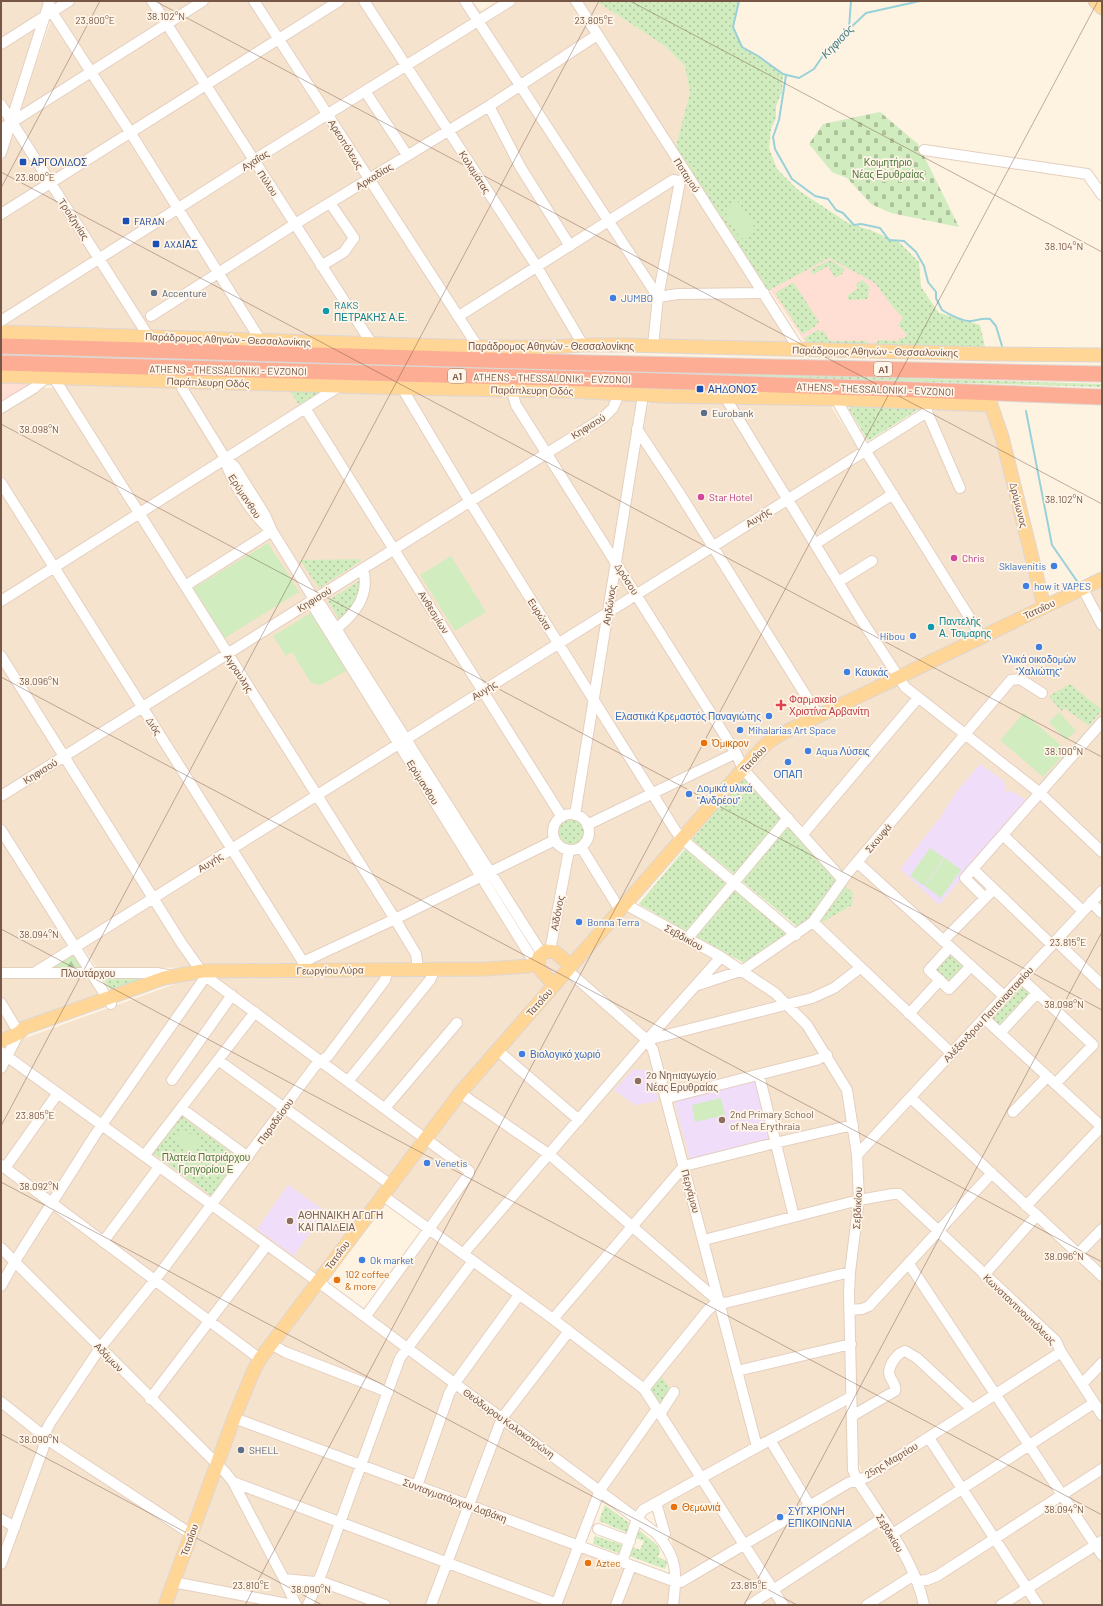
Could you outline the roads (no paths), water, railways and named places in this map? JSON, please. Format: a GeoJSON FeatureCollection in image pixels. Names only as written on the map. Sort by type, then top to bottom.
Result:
{"type":"FeatureCollection","features":[{"type":"Feature","properties":{"kind":"highway","name":"ATHENS - THESSALONIKI - EVZONOI"},"geometry":{"type":"LineString","coordinates":[[1,346],[606,363],[1102,374]]}},
{"type":"Feature","properties":{"kind":"highway","name":"ATHENS - THESSALONIKI - EVZONOI"},"geometry":{"type":"LineString","coordinates":[[1,363],[660,380],[1102,397]]}},
{"type":"Feature","properties":{"kind":"highway"},"geometry":{"type":"LineString","coordinates":[[1047,372],[1102,366]]}},
{"type":"Feature","properties":{"kind":"highway"},"geometry":{"type":"LineString","coordinates":[[1068,396],[1102,401]]}},
{"type":"Feature","properties":{"kind":"main road"},"geometry":{"type":"LineString","coordinates":[[1094,1],[1102,8]]}},
{"type":"Feature","properties":{"kind":"main road","name":"Παράδρομος Αθηνών - Θεσσαλονίκης"},"geometry":{"type":"LineString","coordinates":[[1,332],[478,347],[553,347],[583,345],[1102,355]]}},
{"type":"Feature","properties":{"kind":"main road","name":"Παράπλευρη Οδός"},"geometry":{"type":"LineString","coordinates":[[1,376],[402,388],[510,389],[643,395],[836,399],[927,407],[991,405]]}},
{"type":"Feature","properties":{"kind":"main road","name":"Δρύμωνος"},"geometry":{"type":"LineString","coordinates":[[991,405],[1002,437],[1044,606]]}},
{"type":"Feature","properties":{"kind":"main road","name":"Τατοΐου"},"geometry":{"type":"LineString","coordinates":[[165,1605],[234,1418],[253,1372],[270,1344],[460,1093],[743,769],[773,739],[818,715],[1102,579]]}},
{"type":"Feature","properties":{"kind":"main road"},"geometry":{"type":"LineString","coordinates":[[542,960],[555,952],[569,968]]}},
{"type":"Feature","properties":{"kind":"main road","name":"Γεωργίου Λύρα"},"geometry":{"type":"LineString","coordinates":[[1,1041],[19,1033],[27,1034],[109,1001],[164,985],[174,976],[303,966],[388,969],[487,969],[500,972],[542,960]]}},
{"type":"Feature","properties":{"kind":"main road","name":"Ερύμανθου"},"geometry":{"type":"LineString","coordinates":[[542,960],[554,985]]}},
{"type":"Feature","properties":{"kind":"street"},"geometry":{"type":"LineString","coordinates":[[1,44],[49,7],[69,1]]}},
{"type":"Feature","properties":{"kind":"street","name":"Πύλου"},"geometry":{"type":"LineString","coordinates":[[152,1],[372,344]]}},
{"type":"Feature","properties":{"kind":"street"},"geometry":{"type":"LineString","coordinates":[[1,129],[203,1]]}},
{"type":"Feature","properties":{"kind":"street","name":"Αρεοπόλεως"},"geometry":{"type":"LineString","coordinates":[[254,1],[478,347]]}},
{"type":"Feature","properties":{"kind":"street"},"geometry":{"type":"LineString","coordinates":[[1,214],[339,1]]}},
{"type":"Feature","properties":{"kind":"street","name":"Καλαμάτας"},"geometry":{"type":"LineString","coordinates":[[364,1],[536,267],[583,345]]}},
{"type":"Feature","properties":{"kind":"street"},"geometry":{"type":"LineString","coordinates":[[465,1],[658,297]]}},
{"type":"Feature","properties":{"kind":"street","name":"Αχαΐας"},"geometry":{"type":"LineString","coordinates":[[1,321],[327,114],[510,1]]}},
{"type":"Feature","properties":{"kind":"street","name":"Ποταμού"},"geometry":{"type":"LineString","coordinates":[[576,1],[684,179],[764,293],[799,349]]}},
{"type":"Feature","properties":{"kind":"street"},"geometry":{"type":"LineString","coordinates":[[49,7],[261,340]]}},
{"type":"Feature","properties":{"kind":"street"},"geometry":{"type":"LineString","coordinates":[[1,153],[49,7]]}},
{"type":"Feature","properties":{"kind":"street","name":"Αρκαδίας"},"geometry":{"type":"LineString","coordinates":[[151,316],[294,224],[447,130],[489,106],[597,35]]}},
{"type":"Feature","properties":{"kind":"street"},"geometry":{"type":"LineString","coordinates":[[365,91],[407,155]]}},
{"type":"Feature","properties":{"kind":"street","name":"Τροιζηνίας"},"geometry":{"type":"LineString","coordinates":[[1,105],[147,334]]}},
{"type":"Feature","properties":{"kind":"street"},"geometry":{"type":"LineString","coordinates":[[489,106],[521,168],[570,246]]}},
{"type":"Feature","properties":{"kind":"street"},"geometry":{"type":"LineString","coordinates":[[924,150],[1087,174],[1102,195]]}},
{"type":"Feature","properties":{"kind":"street"},"geometry":{"type":"LineString","coordinates":[[459,316],[673,180],[684,179],[658,297],[654,346]]}},
{"type":"Feature","properties":{"kind":"street"},"geometry":{"type":"LineString","coordinates":[[321,266],[344,252],[354,238],[330,202]]}},
{"type":"Feature","properties":{"kind":"street"},"geometry":{"type":"LineString","coordinates":[[658,297],[678,294],[764,293]]}},
{"type":"Feature","properties":{"kind":"street"},"geometry":{"type":"LineString","coordinates":[[1,408],[50,378]]}},
{"type":"Feature","properties":{"kind":"street","name":"Αγραυλης"},"geometry":{"type":"LineString","coordinates":[[50,378],[185,586],[396,919],[416,954],[418,969]]}},
{"type":"Feature","properties":{"kind":"street"},"geometry":{"type":"LineString","coordinates":[[1,601],[340,386]]}},
{"type":"Feature","properties":{"kind":"street","name":"Ερύμανθου"},"geometry":{"type":"LineString","coordinates":[[182,388],[225,458],[235,467],[265,515],[272,531],[314,599],[321,605],[336,629],[402,741]]}},
{"type":"Feature","properties":{"kind":"street","name":"Ευρώτα"},"geometry":{"type":"LineString","coordinates":[[402,388],[470,502],[593,700],[682,838],[796,934]]}},
{"type":"Feature","properties":{"kind":"street","name":"Δρόσου"},"geometry":{"type":"LineString","coordinates":[[510,389],[516,405],[736,753],[743,769],[843,880]]}},
{"type":"Feature","properties":{"kind":"street","name":"Κηφισού"},"geometry":{"type":"LineString","coordinates":[[1,796],[470,502],[546,452],[609,414],[619,394]]}},
{"type":"Feature","properties":{"kind":"street","name":"Αηδώνος"},"geometry":{"type":"LineString","coordinates":[[575,815],[643,395]]}},
{"type":"Feature","properties":{"kind":"street"},"geometry":{"type":"LineString","coordinates":[[725,397],[838,582],[905,687],[964,735],[1040,793],[1102,852]]}},
{"type":"Feature","properties":{"kind":"street"},"geometry":{"type":"LineString","coordinates":[[836,399],[865,450],[981,636]]}},
{"type":"Feature","properties":{"kind":"street"},"geometry":{"type":"LineString","coordinates":[[927,407],[960,488]]}},
{"type":"Feature","properties":{"kind":"street","name":"Αυγής"},"geometry":{"type":"LineString","coordinates":[[34,973],[865,450],[927,407]]}},
{"type":"Feature","properties":{"kind":"street","name":"Ανθεσμίων"},"geometry":{"type":"LineString","coordinates":[[305,408],[562,817]]}},
{"type":"Feature","properties":{"kind":"street"},"geometry":{"type":"LineString","coordinates":[[637,429],[713,546],[818,715]]}},
{"type":"Feature","properties":{"kind":"street","name":"Διός"},"geometry":{"type":"LineString","coordinates":[[1,483],[232,848],[303,966]]}},
{"type":"Feature","properties":{"kind":"street"},"geometry":{"type":"LineString","coordinates":[[815,544],[893,494]]}},
{"type":"Feature","properties":{"kind":"street"},"geometry":{"type":"LineString","coordinates":[[185,586],[272,531]]}},
{"type":"Feature","properties":{"kind":"street"},"geometry":{"type":"LineString","coordinates":[[838,582],[872,561]]}},
{"type":"Feature","properties":{"kind":"street"},"geometry":{"type":"LineString","coordinates":[[336,629],[352,615],[362,600],[366,582],[363,569]]}},
{"type":"Feature","properties":{"kind":"street"},"geometry":{"type":"LineString","coordinates":[[1083,589],[1102,625]]}},
{"type":"Feature","properties":{"kind":"street","name":"Ερύμανθου"},"geometry":{"type":"LineString","coordinates":[[314,599],[315,609],[402,741],[485,874],[542,960]]}},
{"type":"Feature","properties":{"kind":"street"},"geometry":{"type":"LineString","coordinates":[[1,656],[182,944],[204,974],[349,1080],[469,1171],[469,1174],[365,1317]]}},
{"type":"Feature","properties":{"kind":"street","name":"Σκουφά"},"geometry":{"type":"LineString","coordinates":[[695,986],[742,970],[812,922],[857,862],[1011,680],[1020,679],[1042,693]]}},
{"type":"Feature","properties":{"kind":"street"},"geometry":{"type":"LineString","coordinates":[[803,834],[918,698]]}},
{"type":"Feature","properties":{"kind":"street"},"geometry":{"type":"LineString","coordinates":[[985,898],[965,878],[1102,722]]}},
{"type":"Feature","properties":{"kind":"street"},"geometry":{"type":"LineString","coordinates":[[587,825],[652,792],[736,753]]}},
{"type":"Feature","properties":{"kind":"street"},"geometry":{"type":"LineString","coordinates":[[575,815],[580,817],[587,825],[588,837],[581,847],[569,850],[563,848],[555,840],[554,827],[562,817],[575,815]]}},
{"type":"Feature","properties":{"kind":"street"},"geometry":{"type":"LineString","coordinates":[[687,939],[788,818]]}},
{"type":"Feature","properties":{"kind":"street"},"geometry":{"type":"LineString","coordinates":[[1,830],[109,1001]]}},
{"type":"Feature","properties":{"kind":"street"},"geometry":{"type":"LineString","coordinates":[[1003,835],[1083,911]]}},
{"type":"Feature","properties":{"kind":"street"},"geometry":{"type":"LineString","coordinates":[[303,966],[555,840]]}},
{"type":"Feature","properties":{"kind":"street"},"geometry":{"type":"LineString","coordinates":[[581,847],[622,907]]}},
{"type":"Feature","properties":{"kind":"street","name":"Αϊδόνος"},"geometry":{"type":"LineString","coordinates":[[542,960],[569,850]]}},
{"type":"Feature","properties":{"kind":"street"},"geometry":{"type":"LineString","coordinates":[[857,862],[1004,996]]}},
{"type":"Feature","properties":{"kind":"street"},"geometry":{"type":"LineString","coordinates":[[973,869],[1102,985]]}},
{"type":"Feature","properties":{"kind":"street"},"geometry":{"type":"LineString","coordinates":[[971,966],[949,989],[929,970],[946,944],[994,889]]}},
{"type":"Feature","properties":{"kind":"street","name":"Αλέξανδρου Παπαναστασίου"},"geometry":{"type":"LineString","coordinates":[[857,1155],[1102,891]]}},
{"type":"Feature","properties":{"kind":"street"},"geometry":{"type":"LineString","coordinates":[[1091,902],[1102,913]]}},
{"type":"Feature","properties":{"kind":"street","name":"Σεβδικίου"},"geometry":{"type":"LineString","coordinates":[[622,907],[721,957],[764,984],[789,1005],[807,1025],[827,1055],[847,1090],[857,1155],[859,1200],[850,1272],[853,1470],[857,1480],[916,1578],[924,1605]]}},
{"type":"Feature","properties":{"kind":"street"},"geometry":{"type":"LineString","coordinates":[[812,922],[951,1053]]}},
{"type":"Feature","properties":{"kind":"street","name":"Σκουφά"},"geometry":{"type":"LineString","coordinates":[[463,1254],[550,1155],[647,1040],[721,957]]}},
{"type":"Feature","properties":{"kind":"street","name":"Περγάμου"},"geometry":{"type":"LineString","coordinates":[[569,968],[647,1040],[653,1050],[757,1447]]}},
{"type":"Feature","properties":{"kind":"street"},"geometry":{"type":"LineString","coordinates":[[647,1040],[812,998],[834,988],[860,968]]}},
{"type":"Feature","properties":{"kind":"street","name":"Παραδείσου"},"geometry":{"type":"LineString","coordinates":[[1,1564],[43,1449],[50,1423],[100,1348],[155,1280],[284,1108],[321,1061],[328,1056],[386,980],[388,969]]}},
{"type":"Feature","properties":{"kind":"street"},"geometry":{"type":"LineString","coordinates":[[349,1080],[430,980],[435,969]]}},
{"type":"Feature","properties":{"kind":"street","name":"Πλουτάρχου"},"geometry":{"type":"LineString","coordinates":[[1,973],[157,973],[174,976]]}},
{"type":"Feature","properties":{"kind":"street"},"geometry":{"type":"LineString","coordinates":[[1,1286],[15,1261],[53,1204],[102,1125],[204,974]]}},
{"type":"Feature","properties":{"kind":"street"},"geometry":{"type":"LineString","coordinates":[[1021,978],[1093,1045],[1055,1084]]}},
{"type":"Feature","properties":{"kind":"street"},"geometry":{"type":"LineString","coordinates":[[909,1014],[940,980]]}},
{"type":"Feature","properties":{"kind":"street"},"geometry":{"type":"LineString","coordinates":[[1000,1033],[1037,993]]}},
{"type":"Feature","properties":{"kind":"street"},"geometry":{"type":"LineString","coordinates":[[172,1080],[232,995]]}},
{"type":"Feature","properties":{"kind":"street"},"geometry":{"type":"LineString","coordinates":[[1,1003],[19,1033],[4,1054],[1,1068]]}},
{"type":"Feature","properties":{"kind":"street"},"geometry":{"type":"LineString","coordinates":[[144,1156],[255,1012]]}},
{"type":"Feature","properties":{"kind":"street"},"geometry":{"type":"LineString","coordinates":[[984,1018],[1102,1127],[1026,1206]]}},
{"type":"Feature","properties":{"kind":"street"},"geometry":{"type":"LineString","coordinates":[[385,1108],[457,1023]]}},
{"type":"Feature","properties":{"kind":"street"},"geometry":{"type":"LineString","coordinates":[[497,1050],[579,1120]]}},
{"type":"Feature","properties":{"kind":"street","name":"Θεόδωρου Κολοκοτρώνη"},"geometry":{"type":"LineString","coordinates":[[4,1054],[455,1383],[600,1490],[662,1539],[672,1555],[675,1567],[676,1582],[672,1605]]}},
{"type":"Feature","properties":{"kind":"street"},"geometry":{"type":"LineString","coordinates":[[666,1098],[816,1060],[827,1055]]}},
{"type":"Feature","properties":{"kind":"street"},"geometry":{"type":"LineString","coordinates":[[218,1060],[390,1185]]}},
{"type":"Feature","properties":{"kind":"street"},"geometry":{"type":"LineString","coordinates":[[759,1075],[794,1217]]}},
{"type":"Feature","properties":{"kind":"street"},"geometry":{"type":"LineString","coordinates":[[1013,1112],[1047,1077]]}},
{"type":"Feature","properties":{"kind":"street"},"geometry":{"type":"LineString","coordinates":[[58,1093],[3,1167],[260,1359]]}},
{"type":"Feature","properties":{"kind":"street"},"geometry":{"type":"LineString","coordinates":[[460,1093],[550,1155],[718,1301],[725,1303],[850,1272]]}},
{"type":"Feature","properties":{"kind":"street"},"geometry":{"type":"LineString","coordinates":[[911,1098],[1102,1276]]}},
{"type":"Feature","properties":{"kind":"street"},"geometry":{"type":"LineString","coordinates":[[181,1108],[248,1157]]}},
{"type":"Feature","properties":{"kind":"street"},"geometry":{"type":"LineString","coordinates":[[553,1319],[633,1228],[684,1166],[775,1142],[854,1130],[874,1137]]}},
{"type":"Feature","properties":{"kind":"street"},"geometry":{"type":"LineString","coordinates":[[104,1242],[159,1166]]}},
{"type":"Feature","properties":{"kind":"street"},"geometry":{"type":"LineString","coordinates":[[850,1310],[862,1309],[869,1306],[992,1173]]}},
{"type":"Feature","properties":{"kind":"street","name":"Κωνσταντινουπόλεως"},"geometry":{"type":"LineString","coordinates":[[859,1200],[899,1194],[1056,1341],[1061,1352],[1102,1415]]}},
{"type":"Feature","properties":{"kind":"street"},"geometry":{"type":"LineString","coordinates":[[382,1195],[553,1319],[644,1390],[783,1605]]}},
{"type":"Feature","properties":{"kind":"street"},"geometry":{"type":"LineString","coordinates":[[704,1240],[859,1200]]}},
{"type":"Feature","properties":{"kind":"street"},"geometry":{"type":"LineString","coordinates":[[984,1275],[1037,1215]]}},
{"type":"Feature","properties":{"kind":"street"},"geometry":{"type":"LineString","coordinates":[[1078,1254],[1102,1229]]}},
{"type":"Feature","properties":{"kind":"street"},"geometry":{"type":"LineString","coordinates":[[150,1399],[267,1245]]}},
{"type":"Feature","properties":{"kind":"street","name":"Αδάμων"},"geometry":{"type":"LineString","coordinates":[[1,1248],[150,1399],[218,1464],[233,1482],[284,1579],[295,1605]]}},
{"type":"Feature","properties":{"kind":"street"},"geometry":{"type":"LineString","coordinates":[[308,1605],[340,1523],[400,1358],[473,1261]]}},
{"type":"Feature","properties":{"kind":"street"},"geometry":{"type":"LineString","coordinates":[[909,1264],[1062,1495],[1099,1543],[1102,1555]]}},
{"type":"Feature","properties":{"kind":"street"},"geometry":{"type":"LineString","coordinates":[[416,1486],[443,1407],[455,1383],[519,1294]]}},
{"type":"Feature","properties":{"kind":"street"},"geometry":{"type":"LineString","coordinates":[[644,1390],[707,1311],[718,1301]]}},
{"type":"Feature","properties":{"kind":"street"},"geometry":{"type":"LineString","coordinates":[[431,1605],[502,1418],[569,1332]]}},
{"type":"Feature","properties":{"kind":"street"},"geometry":{"type":"LineString","coordinates":[[270,1344],[285,1352],[388,1392]]}},
{"type":"Feature","properties":{"kind":"street"},"geometry":{"type":"LineString","coordinates":[[737,1371],[851,1344]]}},
{"type":"Feature","properties":{"kind":"street"},"geometry":{"type":"LineString","coordinates":[[852,1416],[895,1391],[895,1386],[889,1373],[890,1368],[892,1362],[901,1352],[905,1351],[916,1358],[972,1409]]}},
{"type":"Feature","properties":{"kind":"street","name":"25ης Μαρτίου"},"geometry":{"type":"LineString","coordinates":[[676,1582],[686,1581],[848,1482],[867,1477],[1061,1352]]}},
{"type":"Feature","properties":{"kind":"street"},"geometry":{"type":"LineString","coordinates":[[1082,1384],[1102,1363]]}},
{"type":"Feature","properties":{"kind":"street"},"geometry":{"type":"LineString","coordinates":[[233,1482],[557,1604],[600,1490],[658,1411],[674,1392]]}},
{"type":"Feature","properties":{"kind":"street"},"geometry":{"type":"LineString","coordinates":[[616,1605],[627,1564],[630,1541],[637,1519],[643,1510],[851,1397]]}},
{"type":"Feature","properties":{"kind":"street"},"geometry":{"type":"LineString","coordinates":[[1,1402],[45,1438],[191,1534]]}},
{"type":"Feature","properties":{"kind":"street"},"geometry":{"type":"LineString","coordinates":[[891,1535],[1094,1403]]}},
{"type":"Feature","properties":{"kind":"street","name":"Συνταγματάρχου Δαβάκη"},"geometry":{"type":"LineString","coordinates":[[234,1418],[676,1582]]}},
{"type":"Feature","properties":{"kind":"street"},"geometry":{"type":"LineString","coordinates":[[929,1438],[1038,1605]]}},
{"type":"Feature","properties":{"kind":"street"},"geometry":{"type":"LineString","coordinates":[[770,1440],[810,1506]]}},
{"type":"Feature","properties":{"kind":"street"},"geometry":{"type":"LineString","coordinates":[[867,1605],[916,1578],[927,1580],[937,1576],[1102,1469]]}},
{"type":"Feature","properties":{"kind":"street"},"geometry":{"type":"LineString","coordinates":[[656,1504],[665,1534],[662,1539]]}},
{"type":"Feature","properties":{"kind":"street"},"geometry":{"type":"LineString","coordinates":[[1,1519],[15,1527]]}},
{"type":"Feature","properties":{"kind":"street"},"geometry":{"type":"LineString","coordinates":[[750,1605],[881,1519]]}},
{"type":"Feature","properties":{"kind":"street"},"geometry":{"type":"LineString","coordinates":[[586,1525],[630,1541]]}},
{"type":"Feature","properties":{"kind":"street"},"geometry":{"type":"LineString","coordinates":[[1001,1605],[1099,1543]]}},
{"type":"Feature","properties":{"kind":"street"},"geometry":{"type":"LineString","coordinates":[[284,1579],[318,1581],[385,1605]]}},
{"type":"Feature","properties":{"kind":"street"},"geometry":{"type":"LineString","coordinates":[[173,1582],[295,1605]]}},
{"type":"Feature","properties":{"kind":"waterway","name":"Κηφισός"},"geometry":{"type":"LineString","coordinates":[[739,1],[733,27],[742,47],[758,56],[783,74],[799,78],[814,69],[826,51],[866,13],[920,1]]}},
{"type":"Feature","properties":{"kind":"waterway"},"geometry":{"type":"LineString","coordinates":[[849,28],[851,1]]}},
{"type":"Feature","properties":{"kind":"waterway"},"geometry":{"type":"LineString","coordinates":[[786,75],[779,120],[773,137],[775,149],[792,179],[815,196],[828,199],[836,210],[843,213],[854,225],[861,224],[880,228],[889,240],[904,241],[916,252],[924,266],[928,282],[936,292],[936,298],[942,310],[948,314],[968,321],[990,319],[996,326],[1002,346]]}},
{"type":"Feature","properties":{"kind":"waterway"},"geometry":{"type":"LineString","coordinates":[[1026,411],[1052,545],[1079,584]]}},
{"type":"Feature","properties":{"kind":"waterway"},"geometry":{"type":"LineString","coordinates":[[1041,784],[1085,734]]}},
{"type":"Feature","properties":{"kind":"place","name":"ΑΡΓΟΛΙΔΟΣ"},"geometry":{"type":"Point","coordinates":[23,162]}},
{"type":"Feature","properties":{"kind":"place","name":"FARAN"},"geometry":{"type":"Point","coordinates":[126,221]}},
{"type":"Feature","properties":{"kind":"place","name":"AXAΙΑΣ"},"geometry":{"type":"Point","coordinates":[156,244]}},
{"type":"Feature","properties":{"kind":"place","name":"Accenture"},"geometry":{"type":"Point","coordinates":[154,293]}},
{"type":"Feature","properties":{"kind":"place","name":"JUMBO"},"geometry":{"type":"Point","coordinates":[613,298]}},
{"type":"Feature","properties":{"kind":"place","name":"RAKS ΠΕΤΡΑΚΗΣ Α.Ε."},"geometry":{"type":"Point","coordinates":[326,311]}},
{"type":"Feature","properties":{"kind":"place","name":"ΑΗΔΟΝΟΣ"},"geometry":{"type":"Point","coordinates":[700,389]}},
{"type":"Feature","properties":{"kind":"place","name":"Eurobank"},"geometry":{"type":"Point","coordinates":[704,413]}},
{"type":"Feature","properties":{"kind":"place","name":"Star Hotel"},"geometry":{"type":"Point","coordinates":[701,497]}},
{"type":"Feature","properties":{"kind":"place","name":"Chris"},"geometry":{"type":"Point","coordinates":[954,558]}},
{"type":"Feature","properties":{"kind":"place","name":"Sklavenitis"},"geometry":{"type":"Point","coordinates":[1054,566]}},
{"type":"Feature","properties":{"kind":"place","name":"how it VAPES"},"geometry":{"type":"Point","coordinates":[1026,586]}},
{"type":"Feature","properties":{"kind":"place","name":"Παντελής Α. Τσιμαρης"},"geometry":{"type":"Point","coordinates":[931,627]}},
{"type":"Feature","properties":{"kind":"place","name":"Hibou"},"geometry":{"type":"Point","coordinates":[913,636]}},
{"type":"Feature","properties":{"kind":"place","name":"Υλικά οικοδομών \"Χαλιώτης\""},"geometry":{"type":"Point","coordinates":[1039,647]}},
{"type":"Feature","properties":{"kind":"place","name":"Καυκάς"},"geometry":{"type":"Point","coordinates":[847,672]}},
{"type":"Feature","properties":{"kind":"place","name":"Φαρμακείο Χριστίνα Αρβανίτη"},"geometry":{"type":"Point","coordinates":[781,705]}},
{"type":"Feature","properties":{"kind":"place","name":"Ελαστικά Κρεμαστός Παναγιώτης"},"geometry":{"type":"Point","coordinates":[769,716]}},
{"type":"Feature","properties":{"kind":"place","name":"Mihalarias Art Space"},"geometry":{"type":"Point","coordinates":[740,730]}},
{"type":"Feature","properties":{"kind":"place","name":"Όμικρον"},"geometry":{"type":"Point","coordinates":[704,743]}},
{"type":"Feature","properties":{"kind":"place","name":"Aqua Λύσεις"},"geometry":{"type":"Point","coordinates":[808,751]}},
{"type":"Feature","properties":{"kind":"place","name":"ΟΠΑΠ"},"geometry":{"type":"Point","coordinates":[788,762]}},
{"type":"Feature","properties":{"kind":"place","name":"Δομικά υλικά \"Ανδρέου\""},"geometry":{"type":"Point","coordinates":[689,794]}},
{"type":"Feature","properties":{"kind":"place","name":"Bonna Terra"},"geometry":{"type":"Point","coordinates":[579,922]}},
{"type":"Feature","properties":{"kind":"place","name":"Βιολογικό χωριό"},"geometry":{"type":"Point","coordinates":[522,1054]}},
{"type":"Feature","properties":{"kind":"place","name":"2ο Νηπιαγωγείο Νέας Ερυθραίας"},"geometry":{"type":"Point","coordinates":[638,1081]}},
{"type":"Feature","properties":{"kind":"place","name":"2nd Primary School of Nea Erythraia"},"geometry":{"type":"Point","coordinates":[722,1120]}},
{"type":"Feature","properties":{"kind":"place","name":"Venetis"},"geometry":{"type":"Point","coordinates":[427,1163]}},
{"type":"Feature","properties":{"kind":"place","name":"ΑΘΗΝΑΙΚΗ ΑΓΩΓΗ ΚΑΙ ΠΑΙΔΕΙΑ"},"geometry":{"type":"Point","coordinates":[290,1221]}},
{"type":"Feature","properties":{"kind":"place","name":"Ok market"},"geometry":{"type":"Point","coordinates":[362,1260]}},
{"type":"Feature","properties":{"kind":"place","name":"102 coffee & more"},"geometry":{"type":"Point","coordinates":[337,1280]}},
{"type":"Feature","properties":{"kind":"place","name":"SHELL"},"geometry":{"type":"Point","coordinates":[241,1450]}},
{"type":"Feature","properties":{"kind":"place","name":"Θεμωνιά"},"geometry":{"type":"Point","coordinates":[674,1507]}},
{"type":"Feature","properties":{"kind":"place","name":"ΣΥΓΧΡΙΟΝΗ ΕΠΙΚΟΙΝΩΝΙΑ"},"geometry":{"type":"Point","coordinates":[780,1517]}},
{"type":"Feature","properties":{"kind":"place","name":"Aztec"},"geometry":{"type":"Point","coordinates":[588,1563]}},
{"type":"Feature","properties":{"kind":"park label","name":"Κοιμητήριο Νέας Ερυθραίας"},"geometry":{"type":"Point","coordinates":[888,168]}},
{"type":"Feature","properties":{"kind":"park label","name":"Πλατεία Πατριάρχου Γρηγορίου Ε"},"geometry":{"type":"Point","coordinates":[206,1162]}}]}
